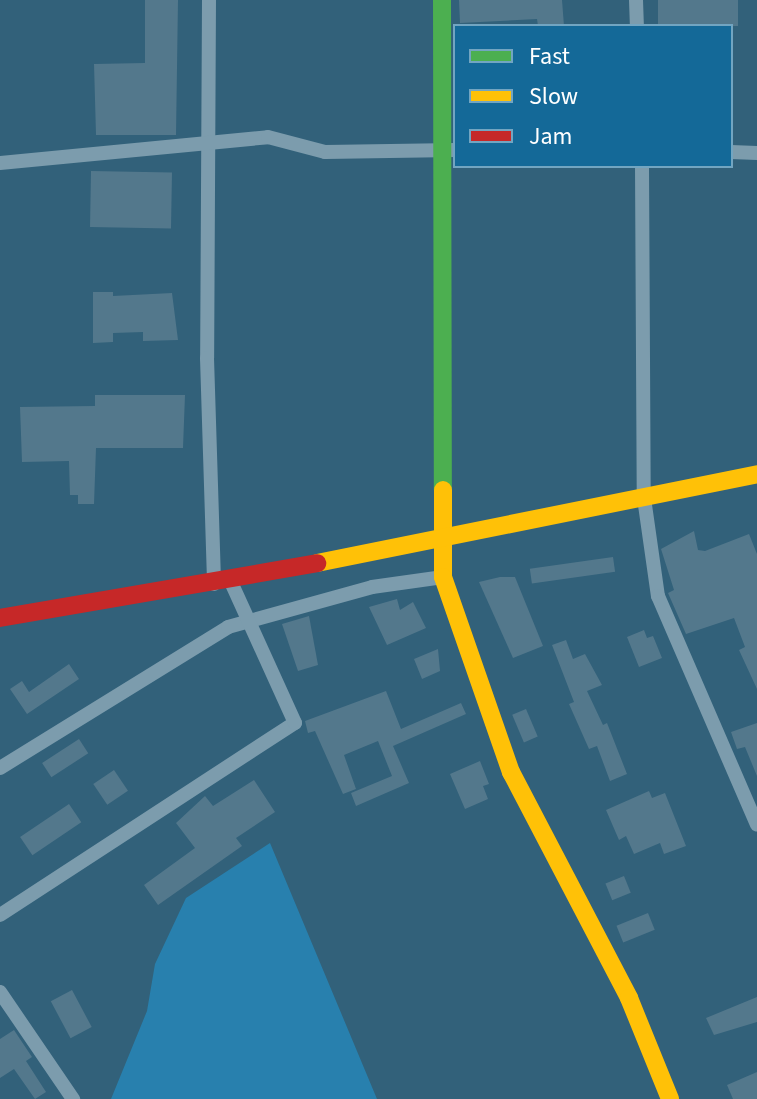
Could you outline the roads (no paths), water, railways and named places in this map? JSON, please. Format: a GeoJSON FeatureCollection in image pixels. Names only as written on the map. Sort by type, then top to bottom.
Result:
{"type":"FeatureCollection","features":[{"type":"Feature","properties":{"kind":"street"},"geometry":{"type":"LineString","coordinates":[[0,915],[295,723],[249,622],[222,582],[207,143],[209,0]]}},
{"type":"Feature","properties":{"kind":"street"},"geometry":{"type":"LineString","coordinates":[[442,0],[448,150],[443,577],[511,772],[629,998],[670,1099]]}},
{"type":"Feature","properties":{"kind":"street"},"geometry":{"type":"LineString","coordinates":[[636,0],[637,24]]}},
{"type":"Feature","properties":{"kind":"street"},"geometry":{"type":"LineString","coordinates":[[0,163],[268,137],[325,152],[448,150]]}},
{"type":"Feature","properties":{"kind":"street"},"geometry":{"type":"LineString","coordinates":[[733,152],[757,153]]}},
{"type":"Feature","properties":{"kind":"street"},"geometry":{"type":"LineString","coordinates":[[642,168],[644,498],[658,596],[757,825]]}},
{"type":"Feature","properties":{"kind":"street"},"geometry":{"type":"LineString","coordinates":[[0,618],[222,582],[757,474]]}},
{"type":"Feature","properties":{"kind":"street"},"geometry":{"type":"LineString","coordinates":[[0,768],[228,627],[372,587],[443,577]]}},
{"type":"Feature","properties":{"kind":"street"},"geometry":{"type":"LineString","coordinates":[[0,992],[71,1098]]}}]}
